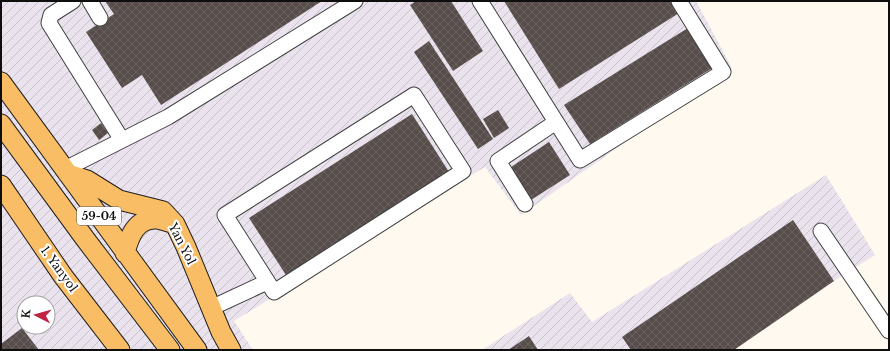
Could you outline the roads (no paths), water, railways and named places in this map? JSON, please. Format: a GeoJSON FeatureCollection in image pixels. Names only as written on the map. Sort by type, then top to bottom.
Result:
{"type":"FeatureCollection","features":[{"type":"Feature","properties":{"kind":"main road","name":"59-04"},"geometry":{"type":"LineString","coordinates":[[1,82],[197,350]]}},
{"type":"Feature","properties":{"kind":"main road","name":"59-04"},"geometry":{"type":"LineString","coordinates":[[1,124],[86,240],[170,350]]}},
{"type":"Feature","properties":{"kind":"main road","name":"Yan Yol"},"geometry":{"type":"LineString","coordinates":[[67,171],[87,180],[119,200],[163,211],[175,224],[221,332],[231,350]]}},
{"type":"Feature","properties":{"kind":"main road","name":"1. Yanyol"},"geometry":{"type":"LineString","coordinates":[[1,185],[63,276],[120,350]]}},
{"type":"Feature","properties":{"kind":"main road"},"geometry":{"type":"LineString","coordinates":[[125,253],[128,239],[136,226],[156,219],[175,224]]}},
{"type":"Feature","properties":{"kind":"street"},"geometry":{"type":"LineString","coordinates":[[73,1],[51,15],[49,23],[122,140]]}},
{"type":"Feature","properties":{"kind":"street"},"geometry":{"type":"LineString","coordinates":[[90,1],[100,18]]}},
{"type":"Feature","properties":{"kind":"street"},"geometry":{"type":"LineString","coordinates":[[67,171],[122,140],[168,117],[355,1]]}},
{"type":"Feature","properties":{"kind":"street"},"geometry":{"type":"LineString","coordinates":[[480,1],[580,160],[723,72],[679,1]]}},
{"type":"Feature","properties":{"kind":"street"},"geometry":{"type":"LineString","coordinates":[[414,94],[463,171],[274,292],[268,282],[225,216],[414,94]]}},
{"type":"Feature","properties":{"kind":"street"},"geometry":{"type":"LineString","coordinates":[[525,204],[498,161],[556,122]]}},
{"type":"Feature","properties":{"kind":"street"},"geometry":{"type":"LineString","coordinates":[[821,231],[889,331]]}},
{"type":"Feature","properties":{"kind":"street"},"geometry":{"type":"LineString","coordinates":[[211,308],[268,282]]}}]}
